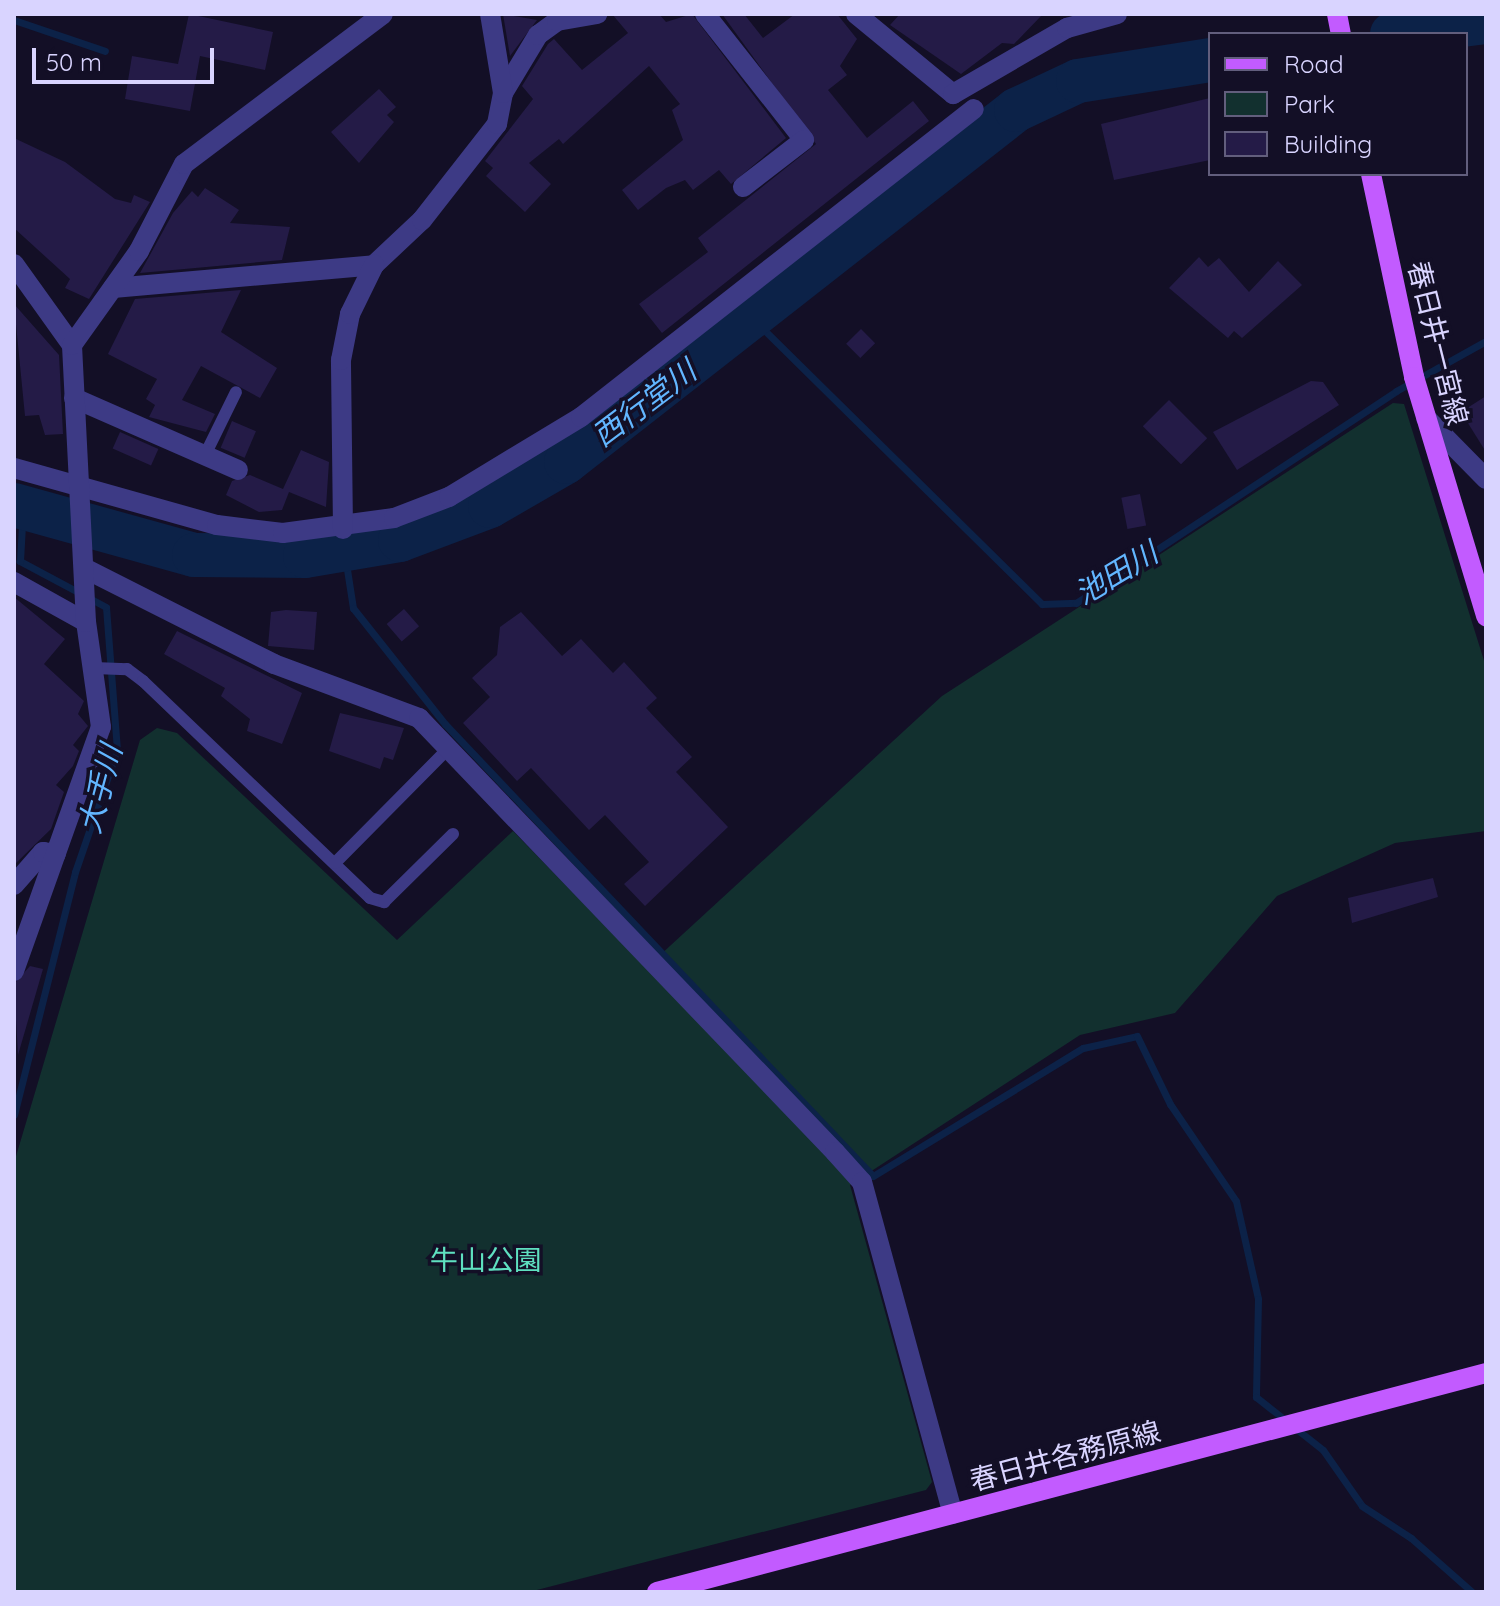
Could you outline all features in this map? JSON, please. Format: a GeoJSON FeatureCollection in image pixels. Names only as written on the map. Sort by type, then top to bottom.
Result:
{"type":"FeatureCollection","features":[{"type":"Feature","properties":{"kind":"main road","name":"春日井一宮線"},"geometry":{"type":"LineString","coordinates":[[1371,176],[1414,377],[1486,616]]}},
{"type":"Feature","properties":{"kind":"main road","name":"春日井各務原線"},"geometry":{"type":"LineString","coordinates":[[657,1592],[1486,1373]]}},
{"type":"Feature","properties":{"kind":"street"},"geometry":{"type":"LineString","coordinates":[[72,345],[113,288],[184,164],[383,14]]}},
{"type":"Feature","properties":{"kind":"street"},"geometry":{"type":"LineString","coordinates":[[490,14],[503,93]]}},
{"type":"Feature","properties":{"kind":"street"},"geometry":{"type":"LineString","coordinates":[[343,529],[341,360],[350,314],[374,265],[468,165],[497,124],[503,93],[538,35],[557,21],[597,14]]}},
{"type":"Feature","properties":{"kind":"street"},"geometry":{"type":"LineString","coordinates":[[705,14],[804,140],[743,187]]}},
{"type":"Feature","properties":{"kind":"street"},"geometry":{"type":"LineString","coordinates":[[856,14],[953,94],[1060,21],[1117,14]]}},
{"type":"Feature","properties":{"kind":"street"},"geometry":{"type":"LineString","coordinates":[[14,468],[217,525],[283,533],[343,529],[449,497],[521,458],[974,109]]}},
{"type":"Feature","properties":{"kind":"street"},"geometry":{"type":"LineString","coordinates":[[14,264],[72,345],[86,622],[94,668],[98,751],[56,854],[14,971]]}},
{"type":"Feature","properties":{"kind":"street"},"geometry":{"type":"LineString","coordinates":[[113,288],[374,265]]}},
{"type":"Feature","properties":{"kind":"street"},"geometry":{"type":"LineString","coordinates":[[74,398],[238,470]]}},
{"type":"Feature","properties":{"kind":"street"},"geometry":{"type":"LineString","coordinates":[[1424,411],[1486,479]]}},
{"type":"Feature","properties":{"kind":"street"},"geometry":{"type":"LineString","coordinates":[[84,568],[274,664],[419,718],[862,1182],[953,1514]]}},
{"type":"Feature","properties":{"kind":"street"},"geometry":{"type":"LineString","coordinates":[[14,582],[86,622]]}},
{"type":"Feature","properties":{"kind":"street"},"geometry":{"type":"LineString","coordinates":[[14,884],[43,852],[56,854]]}},
{"type":"Feature","properties":{"kind":"lane"},"geometry":{"type":"LineString","coordinates":[[205,455],[236,392]]}},
{"type":"Feature","properties":{"kind":"lane"},"geometry":{"type":"LineString","coordinates":[[94,668],[127,669],[143,681],[370,898],[384,902],[453,834]]}},
{"type":"Feature","properties":{"kind":"lane"},"geometry":{"type":"LineString","coordinates":[[335,863],[447,750]]}},
{"type":"Feature","properties":{"kind":"green space","name":"牛山公園"},"geometry":{"type":"Polygon","coordinates":[[[1393,403],[1404,404],[1486,667],[1486,831],[1395,843],[1277,896],[1175,1013],[1080,1035],[850,1185],[932,1482],[926,1490],[529,1592],[14,1592],[14,1163],[140,740],[157,728],[177,733],[397,940],[513,831],[646,968],[942,696],[1393,403]]]}},
{"type":"Feature","properties":{"kind":"building"},"geometry":{"type":"Polygon","coordinates":[[[189,14],[273,32],[265,70],[200,56],[190,111],[125,99],[132,56],[178,64],[189,14]]]}},
{"type":"Feature","properties":{"kind":"building"},"geometry":{"type":"Polygon","coordinates":[[[503,14],[537,20],[510,56],[503,14]]]}},
{"type":"Feature","properties":{"kind":"building"},"geometry":{"type":"Polygon","coordinates":[[[612,14],[659,14],[666,22],[692,14],[786,138],[731,184],[719,170],[693,190],[685,180],[666,188],[638,210],[622,190],[683,140],[672,110],[680,104],[649,66],[563,144],[559,139],[529,163],[551,184],[525,212],[486,176],[493,168],[485,161],[533,99],[522,86],[548,44],[554,39],[582,70],[628,33],[612,14]]]}},
{"type":"Feature","properties":{"kind":"building"},"geometry":{"type":"Polygon","coordinates":[[[722,14],[744,14],[763,38],[795,14],[837,14],[857,39],[840,66],[847,75],[828,90],[867,138],[913,101],[929,121],[662,333],[639,304],[708,252],[698,238],[816,144],[722,14]]]}},
{"type":"Feature","properties":{"kind":"building"},"geometry":{"type":"Polygon","coordinates":[[[900,14],[1043,14],[1014,44],[1002,43],[961,74],[890,25],[900,14]]]}},
{"type":"Feature","properties":{"kind":"building"},"geometry":{"type":"Polygon","coordinates":[[[379,89],[396,107],[387,115],[394,122],[359,163],[331,132],[379,89]]]}},
{"type":"Feature","properties":{"kind":"building"},"geometry":{"type":"Polygon","coordinates":[[[1208,98],[1208,160],[1114,180],[1101,124],[1208,98]]]}},
{"type":"Feature","properties":{"kind":"building"},"geometry":{"type":"Polygon","coordinates":[[[14,138],[65,162],[115,199],[131,203],[134,195],[150,202],[89,299],[65,288],[70,279],[14,228],[14,138]]]}},
{"type":"Feature","properties":{"kind":"building"},"geometry":{"type":"Polygon","coordinates":[[[205,188],[239,210],[230,223],[290,227],[282,260],[140,273],[173,213],[192,191],[198,197],[205,188]]]}},
{"type":"Feature","properties":{"kind":"building"},"geometry":{"type":"Polygon","coordinates":[[[1199,257],[1208,267],[1219,258],[1249,292],[1278,261],[1302,285],[1242,338],[1234,331],[1228,338],[1169,288],[1199,257]]]}},
{"type":"Feature","properties":{"kind":"building"},"geometry":{"type":"Polygon","coordinates":[[[241,290],[221,332],[277,368],[260,398],[201,366],[182,400],[215,414],[206,432],[149,417],[155,405],[146,399],[157,379],[108,354],[135,299],[241,290]]]}},
{"type":"Feature","properties":{"kind":"building"},"geometry":{"type":"Polygon","coordinates":[[[14,304],[59,355],[63,434],[45,435],[39,415],[25,416],[14,304]]]}},
{"type":"Feature","properties":{"kind":"building"},"geometry":{"type":"Polygon","coordinates":[[[861,329],[875,343],[860,358],[846,344],[861,329]]]}},
{"type":"Feature","properties":{"kind":"building"},"geometry":{"type":"Polygon","coordinates":[[[1311,381],[1323,382],[1339,405],[1237,470],[1213,432],[1311,381]]]}},
{"type":"Feature","properties":{"kind":"building"},"geometry":{"type":"Polygon","coordinates":[[[1486,396],[1486,452],[1461,412],[1486,396]]]}},
{"type":"Feature","properties":{"kind":"building"},"geometry":{"type":"Polygon","coordinates":[[[1169,400],[1207,438],[1181,464],[1143,426],[1169,400]]]}},
{"type":"Feature","properties":{"kind":"building"},"geometry":{"type":"Polygon","coordinates":[[[232,421],[256,431],[245,458],[221,448],[232,421]]]}},
{"type":"Feature","properties":{"kind":"building"},"geometry":{"type":"Polygon","coordinates":[[[120,432],[158,449],[151,466],[113,448],[120,432]]]}},
{"type":"Feature","properties":{"kind":"building"},"geometry":{"type":"Polygon","coordinates":[[[301,450],[329,462],[326,507],[289,492],[282,510],[259,512],[226,495],[232,481],[250,475],[283,489],[301,450]]]}},
{"type":"Feature","properties":{"kind":"building"},"geometry":{"type":"Polygon","coordinates":[[[1140,494],[1146,525],[1127,529],[1121,498],[1140,494]]]}},
{"type":"Feature","properties":{"kind":"building"},"geometry":{"type":"Polygon","coordinates":[[[14,597],[65,639],[44,664],[84,701],[78,714],[88,726],[73,745],[79,751],[73,766],[56,785],[64,792],[51,829],[14,865],[14,597]]]}},
{"type":"Feature","properties":{"kind":"building"},"geometry":{"type":"Polygon","coordinates":[[[404,609],[419,626],[402,641],[387,624],[404,609]]]}},
{"type":"Feature","properties":{"kind":"building"},"geometry":{"type":"Polygon","coordinates":[[[271,612],[317,612],[314,650],[268,646],[271,612]]]}},
{"type":"Feature","properties":{"kind":"building"},"geometry":{"type":"Polygon","coordinates":[[[521,612],[562,656],[581,639],[613,673],[624,662],[657,698],[646,708],[692,757],[676,772],[728,827],[645,906],[624,884],[649,862],[605,815],[589,830],[531,768],[517,781],[463,723],[490,697],[472,678],[497,655],[500,627],[521,612]]]}},
{"type":"Feature","properties":{"kind":"building"},"geometry":{"type":"Polygon","coordinates":[[[177,631],[302,693],[282,744],[247,731],[250,719],[221,696],[225,688],[164,654],[177,631]]]}},
{"type":"Feature","properties":{"kind":"building"},"geometry":{"type":"Polygon","coordinates":[[[340,713],[404,728],[393,760],[384,757],[380,769],[329,751],[340,713]]]}},
{"type":"Feature","properties":{"kind":"building"},"geometry":{"type":"Polygon","coordinates":[[[1433,878],[1438,897],[1352,923],[1348,898],[1433,878]]]}},
{"type":"Feature","properties":{"kind":"building"},"geometry":{"type":"Polygon","coordinates":[[[30,966],[43,969],[18,1055],[14,984],[30,966]]]}},
{"type":"Feature","properties":{"kind":"waterway"},"geometry":{"type":"LineString","coordinates":[[14,20],[105,51]]}},
{"type":"Feature","properties":{"kind":"waterway","name":"西行堂川"},"geometry":{"type":"LineString","coordinates":[[1408,32],[1486,22]]}},
{"type":"Feature","properties":{"kind":"waterway","name":"西行堂川"},"geometry":{"type":"LineString","coordinates":[[14,505],[194,555],[305,556],[400,540],[490,506],[566,462],[1016,110],[1078,81],[1208,60]]}},
{"type":"Feature","properties":{"kind":"waterway","name":"池田川"},"geometry":{"type":"LineString","coordinates":[[755,321],[1042,604],[1076,603],[1396,391],[1486,341]]}},
{"type":"Feature","properties":{"kind":"waterway","name":"大手川"},"geometry":{"type":"LineString","coordinates":[[14,1115],[75,872],[117,750],[106,607],[20,561],[23,507]]}},
{"type":"Feature","properties":{"kind":"waterway"},"geometry":{"type":"LineString","coordinates":[[344,550],[353,608],[445,724],[873,1176],[1083,1048],[1137,1036],[1170,1104],[1236,1201],[1258,1299],[1256,1397],[1323,1450],[1362,1506],[1411,1538],[1472,1592]]}}]}
